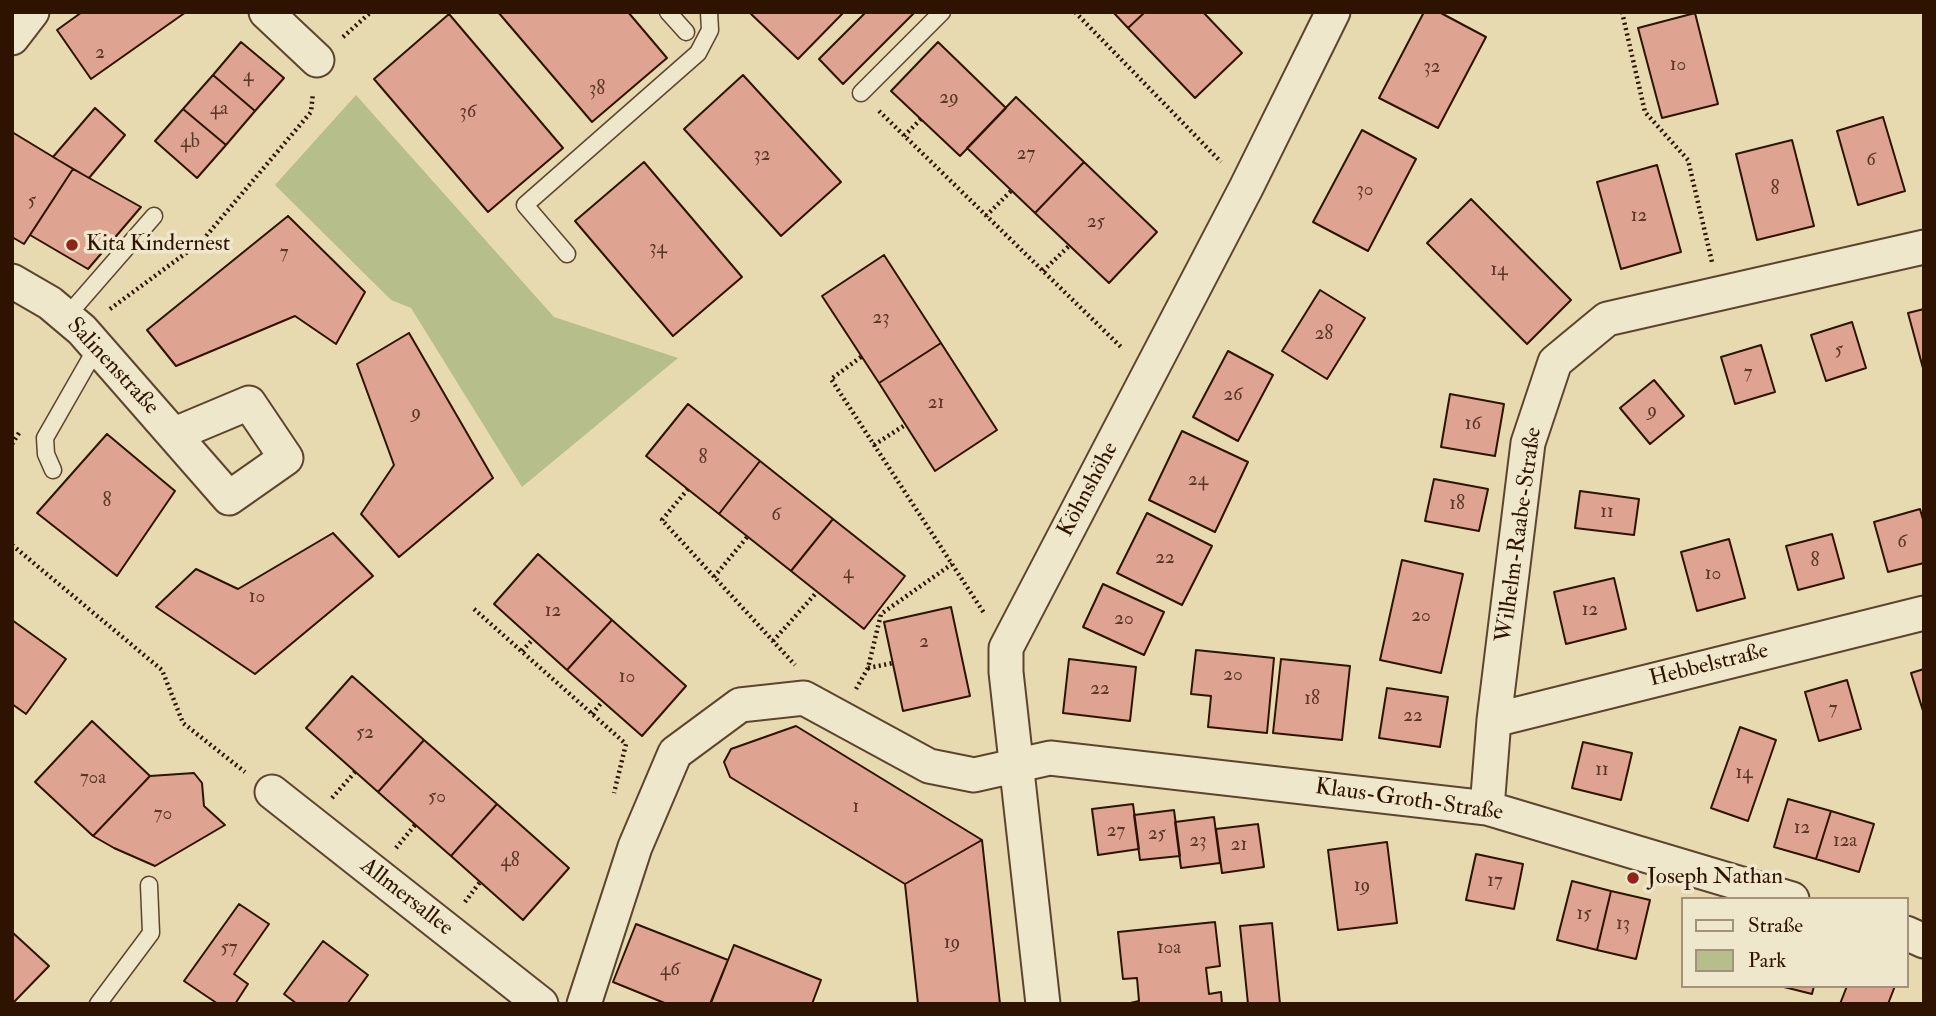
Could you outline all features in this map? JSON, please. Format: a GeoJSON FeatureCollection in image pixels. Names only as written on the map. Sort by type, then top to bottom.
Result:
{"type":"FeatureCollection","features":[{"type":"Feature","properties":{"kind":"street"},"geometry":{"type":"LineString","coordinates":[[12,38],[32,12]]}},
{"type":"Feature","properties":{"kind":"street"},"geometry":{"type":"LineString","coordinates":[[266,12],[317,60]]}},
{"type":"Feature","properties":{"kind":"street","name":"Köhnshöhe"},"geometry":{"type":"LineString","coordinates":[[1043,1004],[1006,672],[1006,648],[1247,188],[1334,12]]}},
{"type":"Feature","properties":{"kind":"street","name":"Wilhelm-Raabe-Straße"},"geometry":{"type":"LineString","coordinates":[[1487,808],[1494,720],[1528,443],[1555,362],[1607,319],[1924,247]]}},
{"type":"Feature","properties":{"kind":"street","name":"Salinenstraße"},"geometry":{"type":"LineString","coordinates":[[12,281],[50,303],[82,331],[175,434]]}},
{"type":"Feature","properties":{"kind":"street","name":"Hebbelstraße"},"geometry":{"type":"LineString","coordinates":[[1494,720],[1924,613]]}},
{"type":"Feature","properties":{"kind":"street"},"geometry":{"type":"LineString","coordinates":[[584,1004],[635,847],[675,753],[740,705],[804,698]]}},
{"type":"Feature","properties":{"kind":"street","name":"Klaus-Groth-Straße"},"geometry":{"type":"LineString","coordinates":[[804,698],[929,766],[974,775],[1050,758],[1487,808],[1785,897]]}},
{"type":"Feature","properties":{"kind":"street","name":"Allmersallee"},"geometry":{"type":"LineString","coordinates":[[272,792],[541,1004]]}},
{"type":"Feature","properties":{"kind":"street"},"geometry":{"type":"LineString","coordinates":[[1908,934],[1924,941]]}},
{"type":"Feature","properties":{"kind":"lane"},"geometry":{"type":"LineString","coordinates":[[668,12],[686,32]]}},
{"type":"Feature","properties":{"kind":"lane"},"geometry":{"type":"LineString","coordinates":[[568,254],[525,205],[698,53],[710,30],[709,12]]}},
{"type":"Feature","properties":{"kind":"lane"},"geometry":{"type":"LineString","coordinates":[[861,93],[942,12]]}},
{"type":"Feature","properties":{"kind":"lane"},"geometry":{"type":"LineString","coordinates":[[53,470],[46,454],[45,438],[82,331],[154,216]]}},
{"type":"Feature","properties":{"kind":"lane"},"geometry":{"type":"LineString","coordinates":[[98,1004],[151,933],[149,885]]}},
{"type":"Feature","properties":{"kind":"path"},"geometry":{"type":"LineString","coordinates":[[82,331],[201,242],[311,112],[317,60],[372,12]]}},
{"type":"Feature","properties":{"kind":"path"},"geometry":{"type":"LineString","coordinates":[[1075,12],[1247,188]]}},
{"type":"Feature","properties":{"kind":"path"},"geometry":{"type":"LineString","coordinates":[[1622,12],[1645,112],[1688,160],[1719,293]]}},
{"type":"Feature","properties":{"kind":"path"},"geometry":{"type":"LineString","coordinates":[[861,93],[1149,374]]}},
{"type":"Feature","properties":{"kind":"path"},"geometry":{"type":"LineString","coordinates":[[904,136],[921,119]]}},
{"type":"Feature","properties":{"kind":"path"},"geometry":{"type":"LineString","coordinates":[[986,216],[1012,190]]}},
{"type":"Feature","properties":{"kind":"path"},"geometry":{"type":"LineString","coordinates":[[1043,271],[1069,246]]}},
{"type":"Feature","properties":{"kind":"path"},"geometry":{"type":"LineString","coordinates":[[861,357],[831,379],[1006,648]]}},
{"type":"Feature","properties":{"kind":"path"},"geometry":{"type":"LineString","coordinates":[[874,445],[905,425]]}},
{"type":"Feature","properties":{"kind":"path"},"geometry":{"type":"LineString","coordinates":[[12,444],[19,432]]}},
{"type":"Feature","properties":{"kind":"path"},"geometry":{"type":"LineString","coordinates":[[688,489],[662,520],[802,673],[804,698]]}},
{"type":"Feature","properties":{"kind":"path"},"geometry":{"type":"LineString","coordinates":[[714,577],[748,537]]}},
{"type":"Feature","properties":{"kind":"path"},"geometry":{"type":"LineString","coordinates":[[12,545],[162,670],[183,723],[272,792]]}},
{"type":"Feature","properties":{"kind":"path"},"geometry":{"type":"LineString","coordinates":[[840,717],[868,668],[881,614],[952,564]]}},
{"type":"Feature","properties":{"kind":"path"},"geometry":{"type":"LineString","coordinates":[[773,641],[817,592]]}},
{"type":"Feature","properties":{"kind":"path"},"geometry":{"type":"LineString","coordinates":[[474,608],[626,744],[614,793]]}},
{"type":"Feature","properties":{"kind":"path"},"geometry":{"type":"LineString","coordinates":[[522,651],[533,639]]}},
{"type":"Feature","properties":{"kind":"path"},"geometry":{"type":"LineString","coordinates":[[868,668],[893,663]]}},
{"type":"Feature","properties":{"kind":"path"},"geometry":{"type":"LineString","coordinates":[[592,714],[603,701]]}},
{"type":"Feature","properties":{"kind":"green space"},"geometry":{"type":"Polygon","coordinates":[[[356,95],[554,317],[678,358],[522,487],[411,308],[391,300],[275,185],[356,95]]]}},
{"type":"Feature","properties":{"kind":"building"},"geometry":{"type":"Polygon","coordinates":[[[82,12],[186,12],[91,79],[57,30],[82,12]]]}},
{"type":"Feature","properties":{"kind":"building"},"geometry":{"type":"Polygon","coordinates":[[[498,12],[628,12],[667,58],[592,122],[498,12]]]}},
{"type":"Feature","properties":{"kind":"building"},"geometry":{"type":"Polygon","coordinates":[[[749,12],[844,12],[798,59],[749,12]]]}},
{"type":"Feature","properties":{"kind":"building"},"geometry":{"type":"Polygon","coordinates":[[[866,12],[915,12],[843,84],[819,59],[866,12]]]}},
{"type":"Feature","properties":{"kind":"building"},"geometry":{"type":"Polygon","coordinates":[[[1113,12],[1145,12],[1128,28],[1113,12]]]}},
{"type":"Feature","properties":{"kind":"building"},"geometry":{"type":"Polygon","coordinates":[[[1145,12],[1203,12],[1242,53],[1195,98],[1128,28],[1145,12]]]}},
{"type":"Feature","properties":{"kind":"building"},"geometry":{"type":"Polygon","coordinates":[[[1424,12],[1439,12],[1486,37],[1438,128],[1379,98],[1424,12]]]}},
{"type":"Feature","properties":{"kind":"building"},"geometry":{"type":"Polygon","coordinates":[[[1695,13],[1718,104],[1662,118],[1638,28],[1695,13]]]}},
{"type":"Feature","properties":{"kind":"building"},"geometry":{"type":"Polygon","coordinates":[[[449,14],[563,148],[488,212],[374,79],[449,14]]]}},
{"type":"Feature","properties":{"kind":"building"},"geometry":{"type":"Polygon","coordinates":[[[241,42],[284,78],[255,111],[213,75],[241,42]]]}},
{"type":"Feature","properties":{"kind":"building"},"geometry":{"type":"Polygon","coordinates":[[[938,42],[1006,108],[960,156],[891,91],[938,42]]]}},
{"type":"Feature","properties":{"kind":"building"},"geometry":{"type":"Polygon","coordinates":[[[213,75],[255,111],[226,145],[183,109],[213,75]]]}},
{"type":"Feature","properties":{"kind":"building"},"geometry":{"type":"Polygon","coordinates":[[[743,75],[841,182],[781,236],[684,129],[743,75]]]}},
{"type":"Feature","properties":{"kind":"building"},"geometry":{"type":"Polygon","coordinates":[[[1016,97],[1084,162],[1035,213],[967,148],[1016,97]]]}},
{"type":"Feature","properties":{"kind":"building"},"geometry":{"type":"Polygon","coordinates":[[[95,108],[125,135],[89,178],[53,157],[95,108]]]}},
{"type":"Feature","properties":{"kind":"building"},"geometry":{"type":"Polygon","coordinates":[[[183,109],[226,145],[197,178],[155,141],[183,109]]]}},
{"type":"Feature","properties":{"kind":"building"},"geometry":{"type":"Polygon","coordinates":[[[1883,117],[1905,191],[1858,205],[1837,131],[1883,117]]]}},
{"type":"Feature","properties":{"kind":"building"},"geometry":{"type":"Polygon","coordinates":[[[1362,130],[1416,159],[1368,251],[1313,222],[1362,130]]]}},
{"type":"Feature","properties":{"kind":"building"},"geometry":{"type":"Polygon","coordinates":[[[12,132],[73,169],[24,244],[12,237],[12,132]]]}},
{"type":"Feature","properties":{"kind":"building"},"geometry":{"type":"Polygon","coordinates":[[[1792,140],[1814,226],[1757,240],[1736,154],[1792,140]]]}},
{"type":"Feature","properties":{"kind":"building"},"geometry":{"type":"Polygon","coordinates":[[[644,162],[742,277],[673,336],[575,221],[644,162]]]}},
{"type":"Feature","properties":{"kind":"building"},"geometry":{"type":"Polygon","coordinates":[[[1084,162],[1157,232],[1109,283],[1035,213],[1084,162]]]}},
{"type":"Feature","properties":{"kind":"building"},"geometry":{"type":"Polygon","coordinates":[[[1657,165],[1681,252],[1621,269],[1597,182],[1657,165]]]}},
{"type":"Feature","properties":{"kind":"building"},"geometry":{"type":"Polygon","coordinates":[[[73,169],[141,207],[88,269],[30,235],[73,169]]]}},
{"type":"Feature","properties":{"kind":"building"},"geometry":{"type":"Polygon","coordinates":[[[1471,199],[1571,300],[1527,344],[1427,243],[1471,199]]]}},
{"type":"Feature","properties":{"kind":"building"},"geometry":{"type":"Polygon","coordinates":[[[288,216],[365,292],[336,344],[295,316],[176,366],[147,330],[288,216]]]}},
{"type":"Feature","properties":{"kind":"building"},"geometry":{"type":"Polygon","coordinates":[[[884,255],[941,343],[879,383],[822,296],[884,255]]]}},
{"type":"Feature","properties":{"kind":"building"},"geometry":{"type":"Polygon","coordinates":[[[1320,290],[1365,318],[1327,379],[1282,351],[1320,290]]]}},
{"type":"Feature","properties":{"kind":"building"},"geometry":{"type":"Polygon","coordinates":[[[1924,309],[1924,372],[1908,313],[1924,309]]]}},
{"type":"Feature","properties":{"kind":"building"},"geometry":{"type":"Polygon","coordinates":[[[1852,322],[1866,368],[1826,381],[1811,335],[1852,322]]]}},
{"type":"Feature","properties":{"kind":"building"},"geometry":{"type":"Polygon","coordinates":[[[409,333],[493,478],[399,557],[361,514],[394,465],[357,364],[409,333]]]}},
{"type":"Feature","properties":{"kind":"building"},"geometry":{"type":"Polygon","coordinates":[[[941,343],[997,430],[935,471],[879,383],[941,343]]]}},
{"type":"Feature","properties":{"kind":"building"},"geometry":{"type":"Polygon","coordinates":[[[1761,345],[1775,392],[1735,404],[1721,357],[1761,345]]]}},
{"type":"Feature","properties":{"kind":"building"},"geometry":{"type":"Polygon","coordinates":[[[1228,351],[1273,375],[1238,441],[1193,417],[1228,351]]]}},
{"type":"Feature","properties":{"kind":"building"},"geometry":{"type":"Polygon","coordinates":[[[1654,380],[1684,416],[1650,444],[1620,408],[1654,380]]]}},
{"type":"Feature","properties":{"kind":"building"},"geometry":{"type":"Polygon","coordinates":[[[1450,394],[1504,404],[1495,456],[1441,447],[1450,394]]]}},
{"type":"Feature","properties":{"kind":"building"},"geometry":{"type":"Polygon","coordinates":[[[688,404],[760,461],[719,514],[646,456],[688,404]]]}},
{"type":"Feature","properties":{"kind":"building"},"geometry":{"type":"Polygon","coordinates":[[[1182,431],[1248,462],[1215,532],[1149,500],[1182,431]]]}},
{"type":"Feature","properties":{"kind":"building"},"geometry":{"type":"Polygon","coordinates":[[[107,434],[175,491],[117,576],[37,513],[107,434]]]}},
{"type":"Feature","properties":{"kind":"building"},"geometry":{"type":"Polygon","coordinates":[[[760,461],[833,519],[791,571],[719,514],[760,461]]]}},
{"type":"Feature","properties":{"kind":"building"},"geometry":{"type":"Polygon","coordinates":[[[1434,479],[1488,489],[1479,531],[1425,521],[1434,479]]]}},
{"type":"Feature","properties":{"kind":"building"},"geometry":{"type":"Polygon","coordinates":[[[1580,491],[1639,499],[1634,535],[1575,528],[1580,491]]]}},
{"type":"Feature","properties":{"kind":"building"},"geometry":{"type":"Polygon","coordinates":[[[1920,509],[1924,523],[1924,563],[1888,572],[1874,522],[1920,509]]]}},
{"type":"Feature","properties":{"kind":"building"},"geometry":{"type":"Polygon","coordinates":[[[1147,513],[1212,546],[1182,605],[1117,573],[1147,513]]]}},
{"type":"Feature","properties":{"kind":"building"},"geometry":{"type":"Polygon","coordinates":[[[833,519],[905,576],[864,629],[791,571],[833,519]]]}},
{"type":"Feature","properties":{"kind":"building"},"geometry":{"type":"Polygon","coordinates":[[[333,533],[373,576],[255,674],[156,607],[196,569],[238,589],[333,533]]]}},
{"type":"Feature","properties":{"kind":"building"},"geometry":{"type":"Polygon","coordinates":[[[1832,534],[1844,578],[1798,590],[1786,546],[1832,534]]]}},
{"type":"Feature","properties":{"kind":"building"},"geometry":{"type":"Polygon","coordinates":[[[1729,539],[1745,598],[1697,611],[1681,552],[1729,539]]]}},
{"type":"Feature","properties":{"kind":"building"},"geometry":{"type":"Polygon","coordinates":[[[538,554],[612,620],[567,670],[494,604],[538,554]]]}},
{"type":"Feature","properties":{"kind":"building"},"geometry":{"type":"Polygon","coordinates":[[[1402,560],[1463,574],[1441,673],[1380,660],[1402,560]]]}},
{"type":"Feature","properties":{"kind":"building"},"geometry":{"type":"Polygon","coordinates":[[[1614,578],[1626,629],[1566,644],[1554,592],[1614,578]]]}},
{"type":"Feature","properties":{"kind":"building"},"geometry":{"type":"Polygon","coordinates":[[[1103,584],[1164,612],[1144,655],[1083,627],[1103,584]]]}},
{"type":"Feature","properties":{"kind":"building"},"geometry":{"type":"Polygon","coordinates":[[[951,607],[970,696],[903,711],[884,622],[951,607]]]}},
{"type":"Feature","properties":{"kind":"building"},"geometry":{"type":"Polygon","coordinates":[[[12,620],[66,659],[26,714],[12,704],[12,620]]]}},
{"type":"Feature","properties":{"kind":"building"},"geometry":{"type":"Polygon","coordinates":[[[612,620],[686,686],[642,736],[567,670],[612,620]]]}},
{"type":"Feature","properties":{"kind":"building"},"geometry":{"type":"Polygon","coordinates":[[[1196,650],[1274,658],[1267,733],[1208,727],[1211,696],[1191,694],[1196,650]]]}},
{"type":"Feature","properties":{"kind":"building"},"geometry":{"type":"Polygon","coordinates":[[[1069,659],[1136,667],[1130,721],[1063,713],[1069,659]]]}},
{"type":"Feature","properties":{"kind":"building"},"geometry":{"type":"Polygon","coordinates":[[[1281,659],[1350,666],[1342,740],[1273,733],[1281,659]]]}},
{"type":"Feature","properties":{"kind":"building"},"geometry":{"type":"Polygon","coordinates":[[[1924,669],[1924,714],[1911,673],[1924,669]]]}},
{"type":"Feature","properties":{"kind":"building"},"geometry":{"type":"Polygon","coordinates":[[[352,676],[424,740],[378,792],[306,728],[352,676]]]}},
{"type":"Feature","properties":{"kind":"building"},"geometry":{"type":"Polygon","coordinates":[[[1847,680],[1861,729],[1819,741],[1805,692],[1847,680]]]}},
{"type":"Feature","properties":{"kind":"building"},"geometry":{"type":"Polygon","coordinates":[[[1387,688],[1448,697],[1440,747],[1379,738],[1387,688]]]}},
{"type":"Feature","properties":{"kind":"building"},"geometry":{"type":"Polygon","coordinates":[[[92,721],[150,776],[93,836],[35,782],[92,721]]]}},
{"type":"Feature","properties":{"kind":"building"},"geometry":{"type":"Polygon","coordinates":[[[796,726],[982,840],[905,884],[730,777],[724,762],[731,749],[796,726]]]}},
{"type":"Feature","properties":{"kind":"building"},"geometry":{"type":"Polygon","coordinates":[[[1740,727],[1776,740],[1748,821],[1711,808],[1740,727]]]}},
{"type":"Feature","properties":{"kind":"building"},"geometry":{"type":"Polygon","coordinates":[[[424,740],[497,804],[451,856],[378,792],[424,740]]]}},
{"type":"Feature","properties":{"kind":"building"},"geometry":{"type":"Polygon","coordinates":[[[1583,742],[1632,753],[1621,800],[1572,788],[1583,742]]]}},
{"type":"Feature","properties":{"kind":"building"},"geometry":{"type":"Polygon","coordinates":[[[194,773],[202,783],[204,806],[225,825],[155,866],[93,836],[150,776],[194,773]]]}},
{"type":"Feature","properties":{"kind":"building"},"geometry":{"type":"Polygon","coordinates":[[[1788,799],[1831,811],[1816,859],[1774,847],[1788,799]]]}},
{"type":"Feature","properties":{"kind":"building"},"geometry":{"type":"Polygon","coordinates":[[[497,804],[569,868],[523,920],[451,856],[497,804]]]}},
{"type":"Feature","properties":{"kind":"building"},"geometry":{"type":"Polygon","coordinates":[[[1133,804],[1139,849],[1098,855],[1092,809],[1133,804]]]}},
{"type":"Feature","properties":{"kind":"building"},"geometry":{"type":"Polygon","coordinates":[[[1174,810],[1180,856],[1140,860],[1134,815],[1174,810]]]}},
{"type":"Feature","properties":{"kind":"building"},"geometry":{"type":"Polygon","coordinates":[[[1831,811],[1874,824],[1859,872],[1816,859],[1831,811]]]}},
{"type":"Feature","properties":{"kind":"building"},"geometry":{"type":"Polygon","coordinates":[[[1214,817],[1220,863],[1181,868],[1175,822],[1214,817]]]}},
{"type":"Feature","properties":{"kind":"building"},"geometry":{"type":"Polygon","coordinates":[[[1258,824],[1264,867],[1222,873],[1216,829],[1258,824]]]}},
{"type":"Feature","properties":{"kind":"building"},"geometry":{"type":"Polygon","coordinates":[[[982,840],[1000,1004],[918,1004],[905,884],[982,840]]]}},
{"type":"Feature","properties":{"kind":"building"},"geometry":{"type":"Polygon","coordinates":[[[1387,842],[1397,923],[1338,930],[1328,850],[1387,842]]]}},
{"type":"Feature","properties":{"kind":"building"},"geometry":{"type":"Polygon","coordinates":[[[1476,854],[1523,864],[1514,909],[1466,900],[1476,854]]]}},
{"type":"Feature","properties":{"kind":"building"},"geometry":{"type":"Polygon","coordinates":[[[1572,881],[1611,891],[1597,950],[1557,940],[1572,881]]]}},
{"type":"Feature","properties":{"kind":"building"},"geometry":{"type":"Polygon","coordinates":[[[1611,891],[1650,900],[1636,959],[1597,950],[1611,891]]]}},
{"type":"Feature","properties":{"kind":"building"},"geometry":{"type":"Polygon","coordinates":[[[239,904],[269,924],[234,974],[248,984],[235,1004],[218,1004],[184,981],[239,904]]]}},
{"type":"Feature","properties":{"kind":"building"},"geometry":{"type":"Polygon","coordinates":[[[1215,922],[1220,966],[1206,968],[1209,994],[1221,992],[1222,1004],[1126,1004],[1139,1001],[1137,978],[1123,979],[1118,932],[1215,922]]]}},
{"type":"Feature","properties":{"kind":"building"},"geometry":{"type":"Polygon","coordinates":[[[1272,923],[1280,1004],[1248,1004],[1240,926],[1272,923]]]}},
{"type":"Feature","properties":{"kind":"building"},"geometry":{"type":"Polygon","coordinates":[[[636,924],[728,960],[710,1004],[667,1004],[613,982],[636,924]]]}},
{"type":"Feature","properties":{"kind":"building"},"geometry":{"type":"Polygon","coordinates":[[[12,932],[49,966],[12,1004],[12,932]]]}},
{"type":"Feature","properties":{"kind":"building"},"geometry":{"type":"Polygon","coordinates":[[[323,941],[368,975],[347,1004],[297,1004],[284,994],[323,941]]]}},
{"type":"Feature","properties":{"kind":"building"},"geometry":{"type":"Polygon","coordinates":[[[734,945],[821,980],[812,1004],[711,1003],[734,945]]]}},
{"type":"Feature","properties":{"kind":"building"},"geometry":{"type":"Polygon","coordinates":[[[1788,988],[1814,988],[1812,994],[1788,988]]]}},
{"type":"Feature","properties":{"kind":"building"},"geometry":{"type":"Polygon","coordinates":[[[1846,988],[1894,988],[1888,1004],[1840,1004],[1846,988]]]}},
{"type":"Feature","properties":{"kind":"place","name":"Kita Kindernest"},"geometry":{"type":"Point","coordinates":[72,245]}},
{"type":"Feature","properties":{"kind":"place","name":"Joseph Nathan"},"geometry":{"type":"Point","coordinates":[1633,878]}}]}
